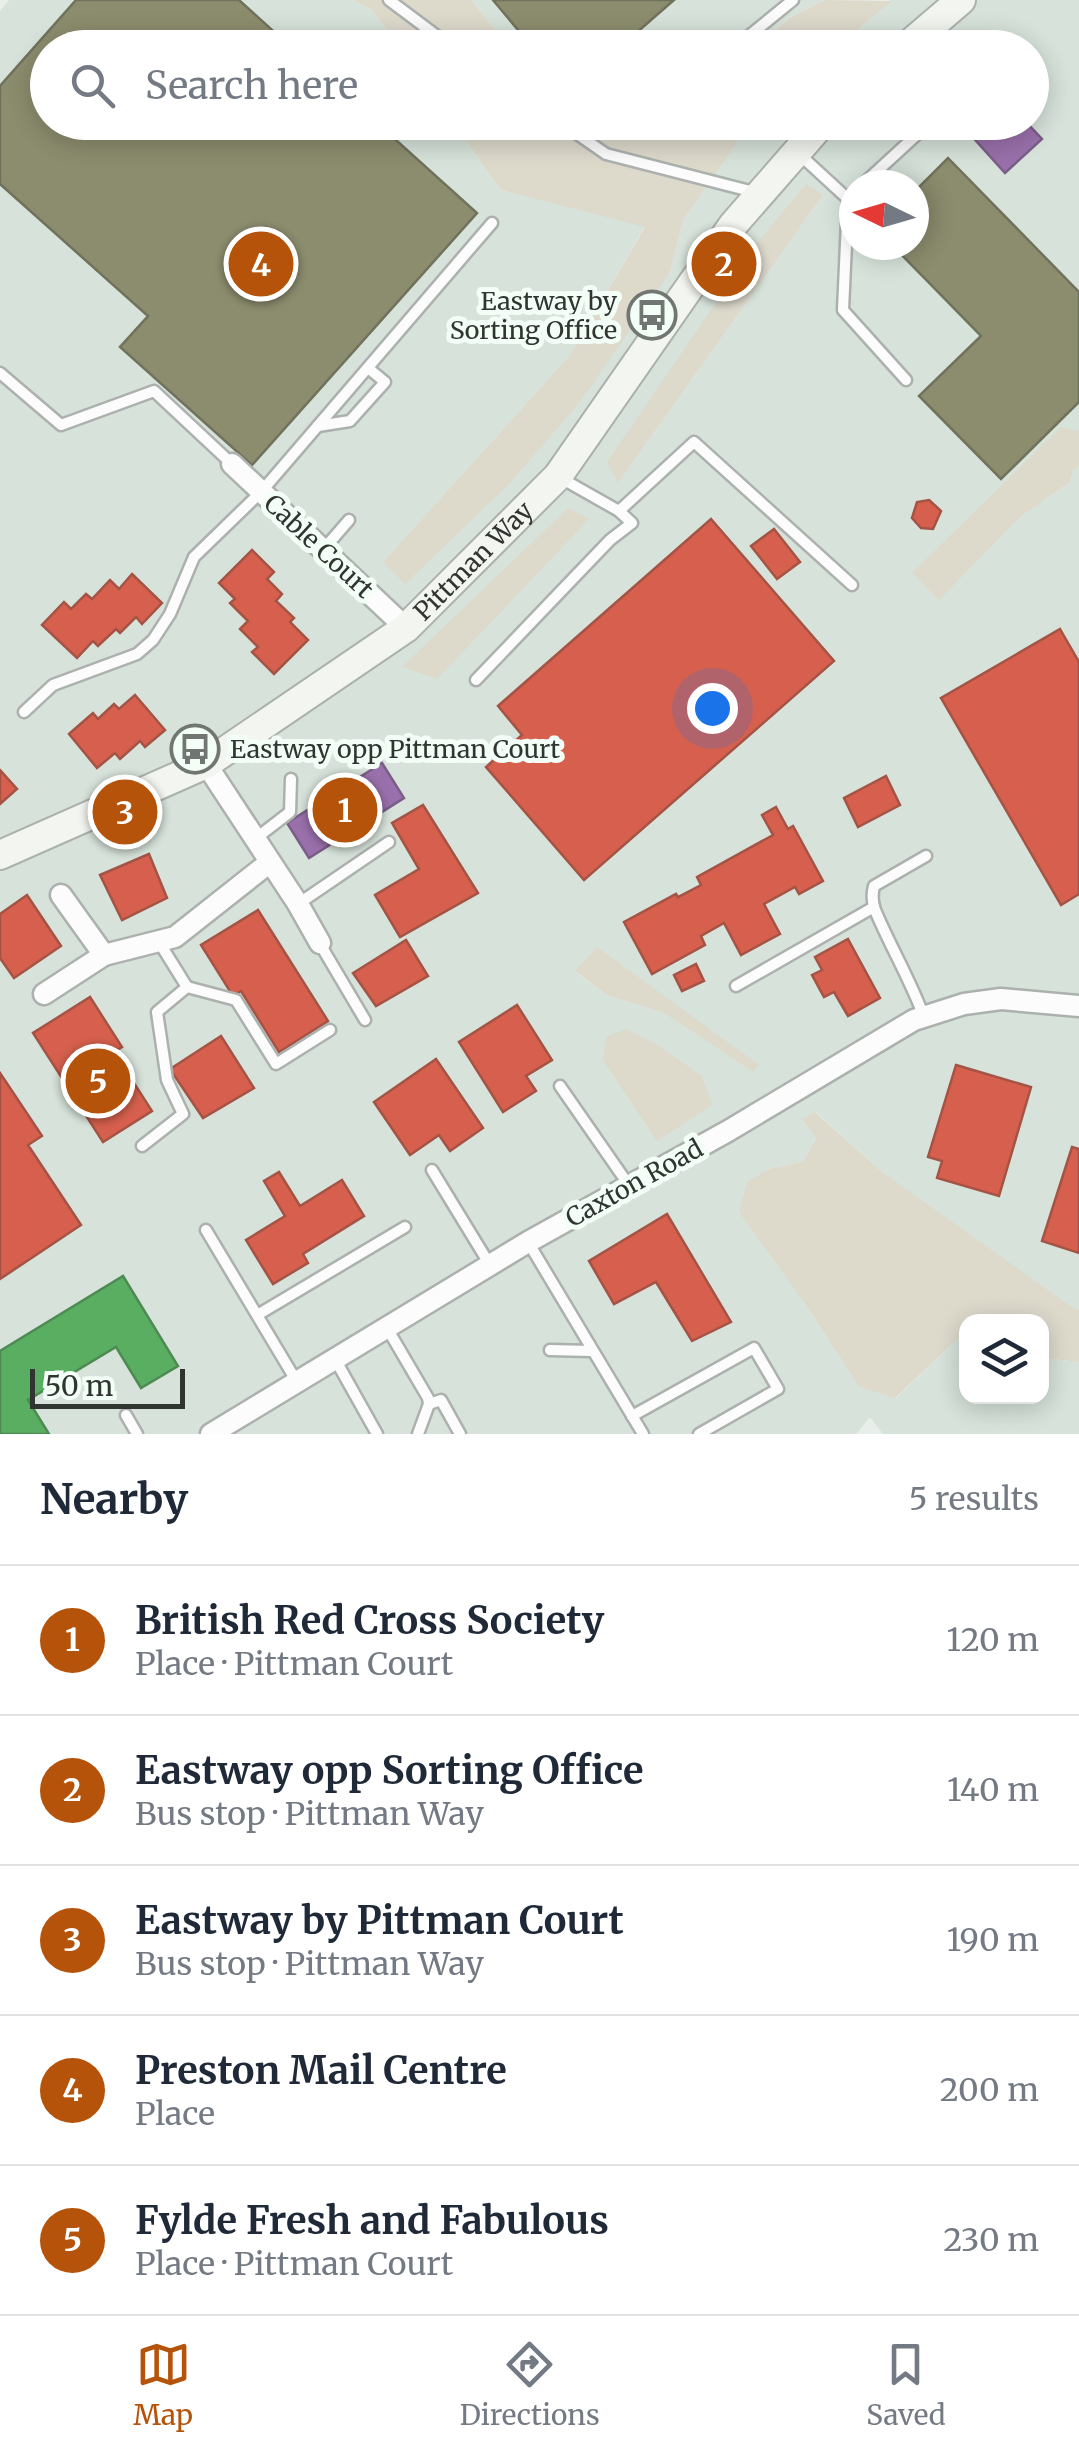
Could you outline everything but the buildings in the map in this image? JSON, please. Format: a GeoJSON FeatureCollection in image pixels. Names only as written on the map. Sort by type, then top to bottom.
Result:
{"type":"FeatureCollection","features":[{"type":"Feature","properties":{"kind":"street"},"geometry":{"type":"LineString","coordinates":[[926,30],[961,0]]}},
{"type":"Feature","properties":{"kind":"street","name":"Pittman Way"},"geometry":{"type":"LineString","coordinates":[[2,851],[206,764],[406,628],[558,476],[733,226],[807,140]]}},
{"type":"Feature","properties":{"kind":"street","name":"Cable Court"},"geometry":{"type":"LineString","coordinates":[[232,464],[406,628]]}},
{"type":"Feature","properties":{"kind":"street"},"geometry":{"type":"LineString","coordinates":[[206,764],[320,943]]}},
{"type":"Feature","properties":{"kind":"street"},"geometry":{"type":"LineString","coordinates":[[44,994],[104,956],[175,937],[270,862]]}},
{"type":"Feature","properties":{"kind":"street"},"geometry":{"type":"LineString","coordinates":[[61,895],[104,956]]}},
{"type":"Feature","properties":{"kind":"street","name":"Caxton Road"},"geometry":{"type":"LineString","coordinates":[[210,1434],[528,1242],[924,1016],[964,1004],[1001,999],[1079,1006]]}},
{"type":"Feature","properties":{"kind":"lane"},"geometry":{"type":"LineString","coordinates":[[389,0],[428,30]]}},
{"type":"Feature","properties":{"kind":"lane"},"geometry":{"type":"LineString","coordinates":[[756,30],[793,0]]}},
{"type":"Feature","properties":{"kind":"lane"},"geometry":{"type":"LineString","coordinates":[[586,140],[606,154],[760,194]]}},
{"type":"Feature","properties":{"kind":"lane"},"geometry":{"type":"LineString","coordinates":[[878,170],[911,140]]}},
{"type":"Feature","properties":{"kind":"lane"},"geometry":{"type":"LineString","coordinates":[[797,152],[839,186]]}},
{"type":"Feature","properties":{"kind":"lane"},"geometry":{"type":"LineString","coordinates":[[24,712],[54,685],[136,654],[153,640],[170,614],[194,557],[261,492],[492,223]]}},
{"type":"Feature","properties":{"kind":"lane"},"geometry":{"type":"LineString","coordinates":[[847,260],[843,310],[906,380]]}},
{"type":"Feature","properties":{"kind":"lane"},"geometry":{"type":"LineString","coordinates":[[318,426],[350,421],[384,382],[368,368]]}},
{"type":"Feature","properties":{"kind":"lane"},"geometry":{"type":"LineString","coordinates":[[0,373],[61,425],[154,391],[232,464]]}},
{"type":"Feature","properties":{"kind":"lane"},"geometry":{"type":"LineString","coordinates":[[619,510],[694,442],[852,585]]}},
{"type":"Feature","properties":{"kind":"lane"},"geometry":{"type":"LineString","coordinates":[[476,680],[610,540],[632,522],[619,510],[558,476]]}},
{"type":"Feature","properties":{"kind":"lane"},"geometry":{"type":"LineString","coordinates":[[323,550],[348,520]]}},
{"type":"Feature","properties":{"kind":"lane"},"geometry":{"type":"LineString","coordinates":[[255,839],[290,812],[291,779]]}},
{"type":"Feature","properties":{"kind":"lane"},"geometry":{"type":"LineString","coordinates":[[298,904],[389,842]]}},
{"type":"Feature","properties":{"kind":"lane"},"geometry":{"type":"LineString","coordinates":[[924,1016],[874,907],[874,886],[926,856]]}},
{"type":"Feature","properties":{"kind":"lane"},"geometry":{"type":"LineString","coordinates":[[736,986],[874,907]]}},
{"type":"Feature","properties":{"kind":"lane"},"geometry":{"type":"LineString","coordinates":[[159,941],[187,987],[236,1000],[276,1064],[330,1030]]}},
{"type":"Feature","properties":{"kind":"lane"},"geometry":{"type":"LineString","coordinates":[[320,943],[365,1020]]}},
{"type":"Feature","properties":{"kind":"lane"},"geometry":{"type":"LineString","coordinates":[[142,1146],[183,1114],[167,1080],[156,1012],[187,987]]}},
{"type":"Feature","properties":{"kind":"lane"},"geometry":{"type":"LineString","coordinates":[[560,1086],[628,1184]]}},
{"type":"Feature","properties":{"kind":"lane"},"geometry":{"type":"LineString","coordinates":[[432,1170],[490,1266]]}},
{"type":"Feature","properties":{"kind":"lane"},"geometry":{"type":"LineString","coordinates":[[258,1314],[405,1228]]}},
{"type":"Feature","properties":{"kind":"lane"},"geometry":{"type":"LineString","coordinates":[[206,1230],[297,1383]]}},
{"type":"Feature","properties":{"kind":"lane"},"geometry":{"type":"LineString","coordinates":[[528,1242],[643,1434]]}},
{"type":"Feature","properties":{"kind":"lane"},"geometry":{"type":"LineString","coordinates":[[386,1327],[429,1404],[418,1434]]}},
{"type":"Feature","properties":{"kind":"lane"},"geometry":{"type":"LineString","coordinates":[[632,1416],[754,1348],[778,1388],[699,1434]]}},
{"type":"Feature","properties":{"kind":"lane"},"geometry":{"type":"LineString","coordinates":[[550,1350],[592,1351]]}},
{"type":"Feature","properties":{"kind":"lane"},"geometry":{"type":"LineString","coordinates":[[336,1359],[377,1434]]}},
{"type":"Feature","properties":{"kind":"lane"},"geometry":{"type":"LineString","coordinates":[[429,1404],[441,1400],[460,1434]]}},
{"type":"Feature","properties":{"kind":"lane"},"geometry":{"type":"LineString","coordinates":[[126,1415],[137,1434]]}},
{"type":"Feature","properties":{"kind":"shaded area"},"geometry":{"type":"Polygon","coordinates":[[[9,0],[353,0],[372,10],[387,30],[30,30],[30,140],[465,140],[501,190],[645,226],[570,355],[383,562],[670,272],[683,220],[739,140],[1049,140],[1049,30],[856,30],[891,0],[1079,0],[1079,431],[1061,427],[939,599],[1019,518],[1070,482],[1073,470],[1079,466],[1079,1310],[881,1171],[816,1112],[816,1137],[803,1162],[769,1169],[804,1302],[859,1387],[896,1398],[959,1338],[959,1404],[1049,1404],[1049,1359],[1079,1362],[1079,1434],[883,1434],[870,1417],[856,1434],[0,1434],[0,11],[9,0]],[[805,185],[618,483],[823,195],[805,185]],[[597,948],[575,972],[607,995],[664,1013],[753,1072],[597,948]]]}},
{"type":"Feature","properties":{"kind":"shaded area"},"geometry":{"type":"Polygon","coordinates":[[[353,0],[471,0],[495,30],[387,30],[372,10],[353,0]]]}},
{"type":"Feature","properties":{"kind":"shaded area"},"geometry":{"type":"Polygon","coordinates":[[[471,0],[825,0],[788,18],[775,30],[495,30],[471,0]]]}},
{"type":"Feature","properties":{"kind":"shaded area"},"geometry":{"type":"Polygon","coordinates":[[[825,0],[892,1],[857,30],[775,30],[789,18],[825,0]]]}},
{"type":"Feature","properties":{"kind":"shaded area"},"geometry":{"type":"Polygon","coordinates":[[[465,140],[739,140],[683,220],[670,272],[580,402],[509,484],[405,584],[383,562],[570,355],[645,227],[501,190],[465,140]]]}},
{"type":"Feature","properties":{"kind":"shaded area"},"geometry":{"type":"Polygon","coordinates":[[[806,184],[823,195],[618,483],[607,462],[754,247],[806,184]]]}},
{"type":"Feature","properties":{"kind":"shaded area"},"geometry":{"type":"Polygon","coordinates":[[[1061,427],[1079,431],[1079,466],[1073,470],[1070,482],[1019,518],[939,600],[912,573],[1061,427]]]}},
{"type":"Feature","properties":{"kind":"shaded area"},"geometry":{"type":"Polygon","coordinates":[[[568,508],[589,519],[437,679],[402,667],[568,508]]]}},
{"type":"Feature","properties":{"kind":"shaded area"},"geometry":{"type":"Polygon","coordinates":[[[597,947],[759,1065],[753,1072],[664,1013],[607,995],[575,971],[597,947]]]}},
{"type":"Feature","properties":{"kind":"shaded area"},"geometry":{"type":"Polygon","coordinates":[[[626,1029],[702,1076],[712,1105],[657,1141],[603,1060],[606,1037],[626,1029]]]}},
{"type":"Feature","properties":{"kind":"shaded area"},"geometry":{"type":"Polygon","coordinates":[[[815,1112],[881,1171],[1079,1310],[1079,1362],[1049,1359],[1049,1314],[959,1314],[959,1338],[895,1398],[859,1387],[739,1212],[747,1182],[769,1169],[803,1162],[816,1138],[802,1119],[815,1112]]]}},
{"type":"Feature","properties":{"kind":"place","name":"Preston Mail Centre"},"geometry":{"type":"Point","coordinates":[261,264]}},
{"type":"Feature","properties":{"kind":"place","name":"Eastway opp Sorting Office"},"geometry":{"type":"Point","coordinates":[724,264]}},
{"type":"Feature","properties":{"kind":"place","name":"Eastway by Sorting Office"},"geometry":{"type":"Point","coordinates":[652,315]}},
{"type":"Feature","properties":{"kind":"place","name":"Eastway opp Pittman Court"},"geometry":{"type":"Point","coordinates":[195,749]}},
{"type":"Feature","properties":{"kind":"place","name":"British Red Cross Society"},"geometry":{"type":"Point","coordinates":[345,810]}},
{"type":"Feature","properties":{"kind":"place","name":"Eastway by Pittman Court"},"geometry":{"type":"Point","coordinates":[125,812]}},
{"type":"Feature","properties":{"kind":"place","name":"Fylde Fresh and Fabulous"},"geometry":{"type":"Point","coordinates":[98,1081]}}]}
